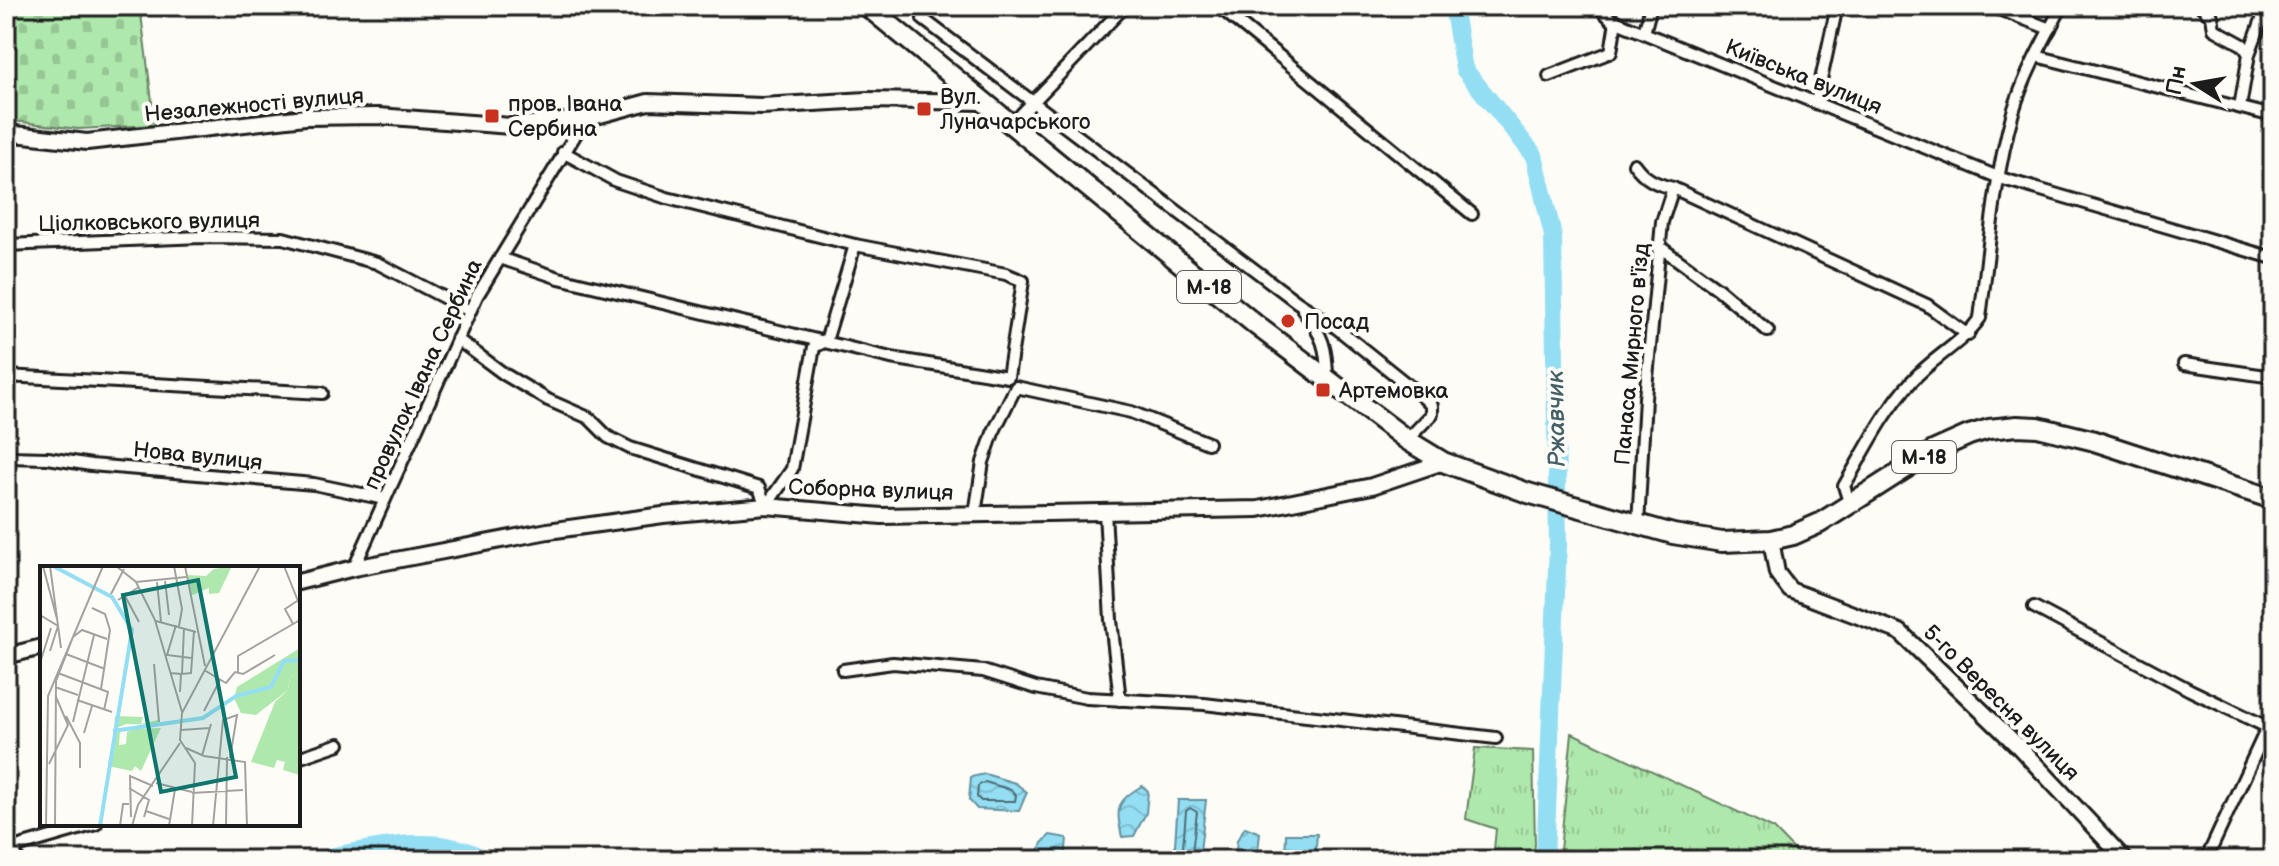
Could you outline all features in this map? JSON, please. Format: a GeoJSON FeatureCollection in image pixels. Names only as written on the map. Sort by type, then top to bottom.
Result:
{"type":"FeatureCollection","features":[{"type":"Feature","properties":{"kind":"highway","name":"М-18"},"geometry":{"type":"LineString","coordinates":[[867,6],[1256,325],[1407,440],[1443,462],[1528,493],[1638,525],[1722,542],[1771,540],[1806,529],[1850,505],[1933,451],[1989,429],[2017,426],[2038,427],[2091,440],[2273,499]]}},
{"type":"Feature","properties":{"kind":"street"},"geometry":{"type":"LineString","coordinates":[[1011,125],[1125,6]]}},
{"type":"Feature","properties":{"kind":"street"},"geometry":{"type":"LineString","coordinates":[[1218,6],[1472,214]]}},
{"type":"Feature","properties":{"kind":"street","name":"Київська вулиця"},"geometry":{"type":"LineString","coordinates":[[1598,6],[1616,21],[1644,33],[2000,178],[2273,258]]}},
{"type":"Feature","properties":{"kind":"street"},"geometry":{"type":"LineString","coordinates":[[1644,33],[1651,6]]}},
{"type":"Feature","properties":{"kind":"street"},"geometry":{"type":"LineString","coordinates":[[1816,103],[1837,6]]}},
{"type":"Feature","properties":{"kind":"street"},"geometry":{"type":"LineString","coordinates":[[1991,6],[2050,29]]}},
{"type":"Feature","properties":{"kind":"street"},"geometry":{"type":"LineString","coordinates":[[1850,505],[1844,486],[1892,406],[1911,381],[1939,355],[1968,335],[1980,318],[2000,178],[2013,113],[2023,83],[2062,6]]}},
{"type":"Feature","properties":{"kind":"street"},"geometry":{"type":"LineString","coordinates":[[2201,6],[2212,16],[2214,29],[2243,45],[2249,54]]}},
{"type":"Feature","properties":{"kind":"street"},"geometry":{"type":"LineString","coordinates":[[2240,107],[2249,54],[2267,6]]}},
{"type":"Feature","properties":{"kind":"street"},"geometry":{"type":"LineString","coordinates":[[923,19],[1297,302],[1333,325],[1432,406],[1432,414],[1407,440]]}},
{"type":"Feature","properties":{"kind":"street"},"geometry":{"type":"LineString","coordinates":[[1549,76],[1611,52],[1616,21]]}},
{"type":"Feature","properties":{"kind":"street"},"geometry":{"type":"LineString","coordinates":[[2036,56],[2273,116]]}},
{"type":"Feature","properties":{"kind":"street","name":"Незалежності вулиця"},"geometry":{"type":"LineString","coordinates":[[6,133],[87,142],[305,117],[378,116],[511,126],[585,119],[648,102],[762,106],[867,100],[983,102]]}},
{"type":"Feature","properties":{"kind":"street","name":"провулок Івана Сербина"},"geometry":{"type":"LineString","coordinates":[[354,568],[470,311],[585,119]]}},
{"type":"Feature","properties":{"kind":"street"},"geometry":{"type":"LineString","coordinates":[[563,152],[616,181],[667,198],[855,245],[1006,274],[1023,281],[1008,377]]}},
{"type":"Feature","properties":{"kind":"street"},"geometry":{"type":"LineString","coordinates":[[1634,164],[1642,175],[1658,185],[1673,188],[1927,305],[1968,335]]}},
{"type":"Feature","properties":{"kind":"street","name":"Панаса Мирного в'їзд"},"geometry":{"type":"LineString","coordinates":[[1638,525],[1645,398],[1662,222],[1673,188]]}},
{"type":"Feature","properties":{"kind":"street","name":"Ціолковського вулиця"},"geometry":{"type":"LineString","coordinates":[[6,245],[202,237],[283,238],[377,263],[470,311]]}},
{"type":"Feature","properties":{"kind":"street"},"geometry":{"type":"LineString","coordinates":[[766,506],[792,469],[814,347],[826,341],[855,245]]}},
{"type":"Feature","properties":{"kind":"street"},"geometry":{"type":"LineString","coordinates":[[1660,247],[1718,289],[1768,331]]}},
{"type":"Feature","properties":{"kind":"street"},"geometry":{"type":"LineString","coordinates":[[500,258],[559,278],[891,358],[1008,377],[1016,387],[1131,412],[1208,443]]}},
{"type":"Feature","properties":{"kind":"street"},"geometry":{"type":"LineString","coordinates":[[1297,302],[1320,332],[1327,357],[1327,380]]}},
{"type":"Feature","properties":{"kind":"street"},"geometry":{"type":"LineString","coordinates":[[457,339],[504,374],[548,400],[589,418],[608,437],[630,448],[759,488],[766,506]]}},
{"type":"Feature","properties":{"kind":"street"},"geometry":{"type":"LineString","coordinates":[[2184,364],[2273,377]]}},
{"type":"Feature","properties":{"kind":"street"},"geometry":{"type":"LineString","coordinates":[[6,376],[322,393]]}},
{"type":"Feature","properties":{"kind":"street"},"geometry":{"type":"LineString","coordinates":[[975,514],[983,462],[993,433],[1016,387]]}},
{"type":"Feature","properties":{"kind":"street","name":"Нова вулиця"},"geometry":{"type":"LineString","coordinates":[[6,457],[48,458],[91,465],[314,484],[385,499]]}},
{"type":"Feature","properties":{"kind":"street","name":"Соборна вулиця"},"geometry":{"type":"LineString","coordinates":[[300,582],[354,568],[548,531],[663,515],[766,506],[882,516],[1258,509],[1372,486],[1443,462]]}},
{"type":"Feature","properties":{"kind":"street"},"geometry":{"type":"LineString","coordinates":[[1105,512],[1111,620],[1120,700]]}},
{"type":"Feature","properties":{"kind":"street","name":"5-го Вересня вулиця"},"geometry":{"type":"LineString","coordinates":[[1771,540],[1777,573],[1790,590],[1900,632],[2020,748],[2125,860]]}},
{"type":"Feature","properties":{"kind":"street"},"geometry":{"type":"LineString","coordinates":[[2034,607],[2267,727]]}},
{"type":"Feature","properties":{"kind":"street"},"geometry":{"type":"LineString","coordinates":[[6,656],[40,648]]}},
{"type":"Feature","properties":{"kind":"street"},"geometry":{"type":"LineString","coordinates":[[843,670],[893,663],[983,671],[1036,688],[1087,698],[1204,704],[1496,738]]}},
{"type":"Feature","properties":{"kind":"street"},"geometry":{"type":"LineString","coordinates":[[2206,860],[2273,715]]}},
{"type":"Feature","properties":{"kind":"street"},"geometry":{"type":"LineString","coordinates":[[300,757],[339,744]]}},
{"type":"Feature","properties":{"kind":"street"},"geometry":{"type":"LineString","coordinates":[[13,848],[89,826]]}},
{"type":"Feature","properties":{"kind":"street"},"geometry":{"type":"LineString","coordinates":[[6,833],[18,860]]}},
{"type":"Feature","properties":{"kind":"green space"},"geometry":{"type":"Polygon","coordinates":[[[6,6],[140,6],[155,125],[78,129],[6,120],[6,6]]]}},
{"type":"Feature","properties":{"kind":"green space"},"geometry":{"type":"Polygon","coordinates":[[[1572,733],[1774,829],[1804,860],[1559,860],[1572,733]]]}},
{"type":"Feature","properties":{"kind":"green space"},"geometry":{"type":"Polygon","coordinates":[[[1475,748],[1533,751],[1533,860],[1493,860],[1496,829],[1466,819],[1475,748]]]}},
{"type":"Feature","properties":{"kind":"water"},"geometry":{"type":"Polygon","coordinates":[[[985,774],[1015,783],[1027,792],[1019,811],[977,809],[969,800],[971,777],[985,774]]]}},
{"type":"Feature","properties":{"kind":"water"},"geometry":{"type":"Polygon","coordinates":[[[1142,786],[1148,791],[1146,813],[1134,836],[1122,837],[1119,813],[1122,801],[1142,786]]]}},
{"type":"Feature","properties":{"kind":"water"},"geometry":{"type":"Polygon","coordinates":[[[1178,800],[1206,800],[1199,860],[1174,860],[1178,800]]]}},
{"type":"Feature","properties":{"kind":"water"},"geometry":{"type":"Polygon","coordinates":[[[1245,827],[1260,833],[1257,860],[1235,860],[1237,840],[1245,827]]]}},
{"type":"Feature","properties":{"kind":"water"},"geometry":{"type":"Polygon","coordinates":[[[1286,834],[1317,834],[1315,860],[1285,860],[1286,834]]]}},
{"type":"Feature","properties":{"kind":"water"},"geometry":{"type":"Polygon","coordinates":[[[1050,835],[1067,838],[1065,860],[1036,860],[1042,843],[1050,835]]]}},
{"type":"Feature","properties":{"kind":"waterway","name":"Ржавчик"},"geometry":{"type":"LineString","coordinates":[[1453,6],[1464,69],[1534,155],[1553,236],[1558,544],[1545,860]]}},
{"type":"Feature","properties":{"kind":"waterway"},"geometry":{"type":"LineString","coordinates":[[313,860],[378,848],[423,844],[466,851],[485,860]]}},
{"type":"Feature","properties":{"kind":"place","name":"Вул. Луначарського"},"geometry":{"type":"Point","coordinates":[924,109]}},
{"type":"Feature","properties":{"kind":"place","name":"пров. Івана Сербина"},"geometry":{"type":"Point","coordinates":[492,116]}},
{"type":"Feature","properties":{"kind":"place","name":"Посад"},"geometry":{"type":"Point","coordinates":[1288,321]}},
{"type":"Feature","properties":{"kind":"place","name":"Артемовка"},"geometry":{"type":"Point","coordinates":[1323,390]}}]}
